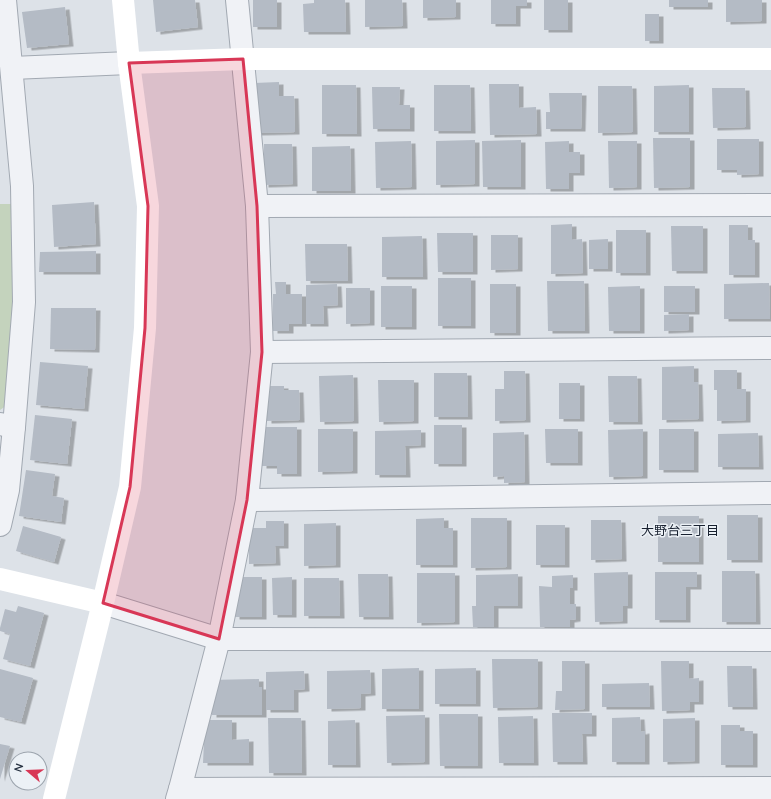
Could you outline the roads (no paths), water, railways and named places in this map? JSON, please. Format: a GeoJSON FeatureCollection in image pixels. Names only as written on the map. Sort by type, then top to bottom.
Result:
{"type":"FeatureCollection","features":[{"type":"Feature","properties":{"kind":"street"},"geometry":{"type":"LineString","coordinates":[[0,525],[8,490],[7,426],[24,302],[22,186],[5,0]]}},
{"type":"Feature","properties":{"kind":"street"},"geometry":{"type":"LineString","coordinates":[[54,799],[103,603],[130,487],[145,328],[148,206],[129,63],[123,0]]}},
{"type":"Feature","properties":{"kind":"street"},"geometry":{"type":"LineString","coordinates":[[237,0],[257,206],[262,352],[246,500],[219,639],[179,794],[771,788]]}},
{"type":"Feature","properties":{"kind":"street"},"geometry":{"type":"LineString","coordinates":[[12,68],[243,59],[771,59]]}},
{"type":"Feature","properties":{"kind":"street"},"geometry":{"type":"LineString","coordinates":[[257,206],[771,205]]}},
{"type":"Feature","properties":{"kind":"street"},"geometry":{"type":"LineString","coordinates":[[262,352],[771,348]]}},
{"type":"Feature","properties":{"kind":"street"},"geometry":{"type":"LineString","coordinates":[[246,500],[771,493]]}},
{"type":"Feature","properties":{"kind":"street"},"geometry":{"type":"LineString","coordinates":[[0,579],[103,603],[219,639],[771,640]]}},
{"type":"Feature","properties":{"kind":"district","name":"大野台三丁目"},"geometry":{"type":"Point","coordinates":[680,530]}}]}
